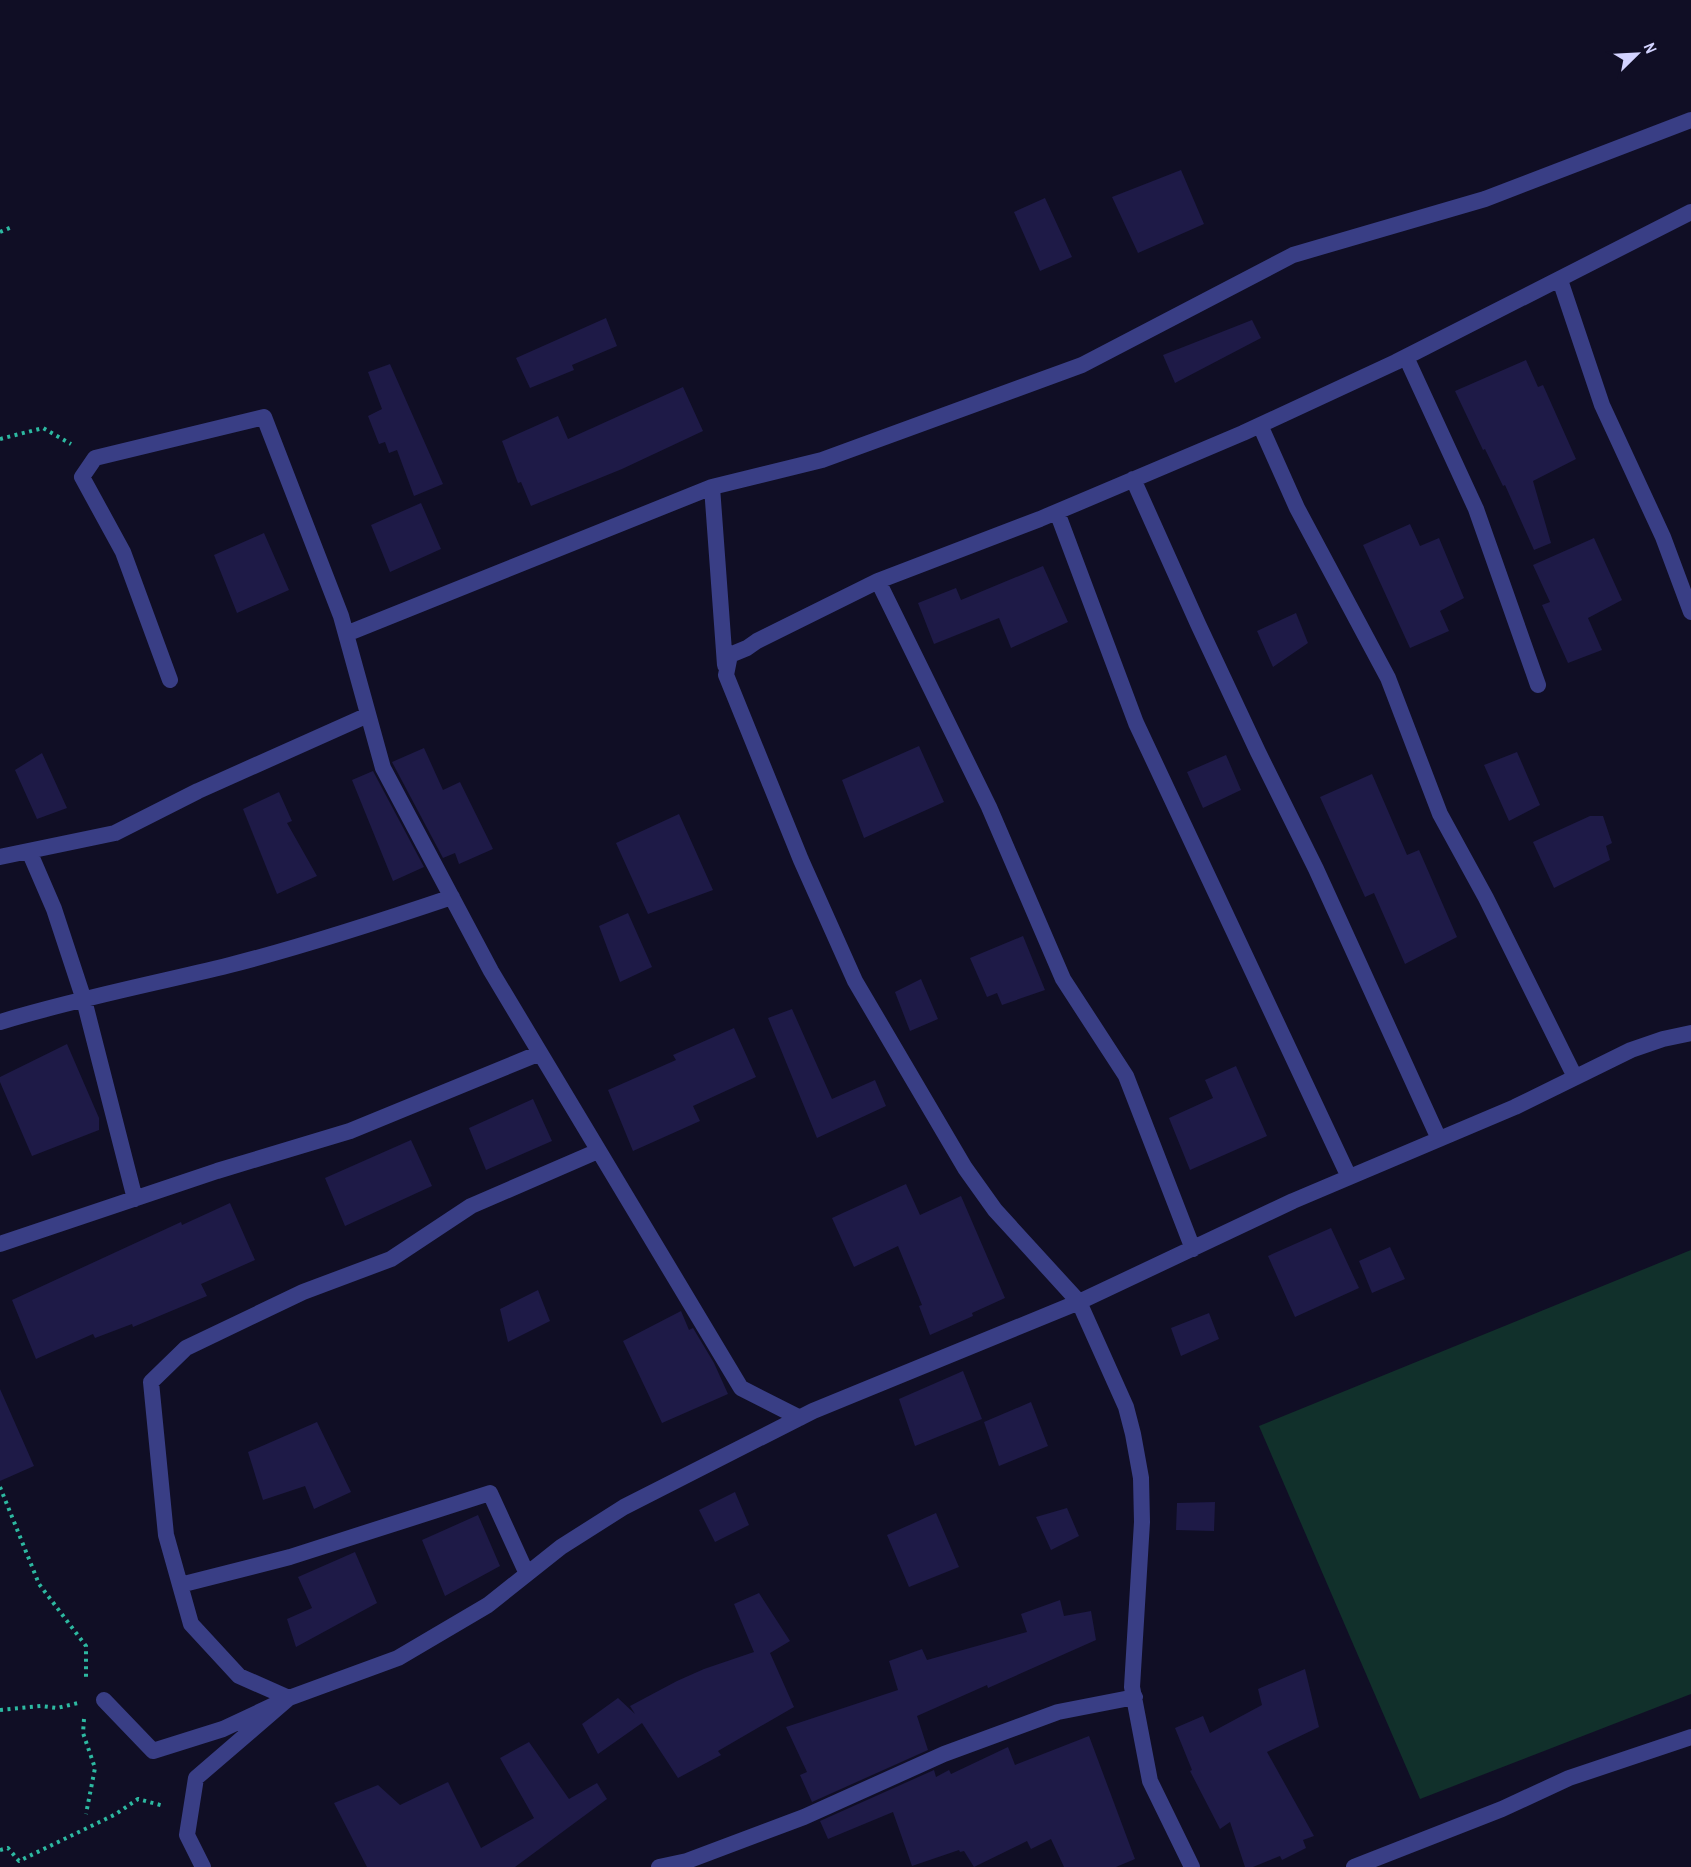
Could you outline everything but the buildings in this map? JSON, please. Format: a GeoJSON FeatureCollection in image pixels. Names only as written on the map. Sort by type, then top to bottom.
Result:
{"type":"FeatureCollection","features":[{"type":"Feature","properties":{"kind":"street"},"geometry":{"type":"LineString","coordinates":[[346,634],[712,487],[822,460],[1082,365],[1293,255],[1485,199],[1691,120]]}},
{"type":"Feature","properties":{"kind":"street"},"geometry":{"type":"LineString","coordinates":[[726,675],[730,655],[878,581],[1057,512],[1260,424],[1406,357],[1691,212]]}},
{"type":"Feature","properties":{"kind":"street"},"geometry":{"type":"LineString","coordinates":[[1560,280],[1602,405],[1663,537],[1691,612]]}},
{"type":"Feature","properties":{"kind":"street"},"geometry":{"type":"LineString","coordinates":[[1406,357],[1476,509],[1538,685]]}},
{"type":"Feature","properties":{"kind":"street"},"geometry":{"type":"LineString","coordinates":[[170,680],[123,552],[82,477],[95,458],[264,417],[341,616],[383,768],[491,971],[741,1388],[800,1418]]}},
{"type":"Feature","properties":{"kind":"street"},"geometry":{"type":"LineString","coordinates":[[1260,424],[1297,508],[1388,678],[1440,814],[1486,898],[1575,1077]]}},
{"type":"Feature","properties":{"kind":"street"},"geometry":{"type":"LineString","coordinates":[[1133,479],[1198,624],[1316,870],[1439,1139]]}},
{"type":"Feature","properties":{"kind":"street"},"geometry":{"type":"LineString","coordinates":[[712,487],[726,675],[801,860],[855,981],[965,1168],[995,1210],[1079,1302],[1126,1407],[1141,1478],[1142,1522],[1132,1687],[1150,1781],[1192,1867]]}},
{"type":"Feature","properties":{"kind":"street"},"geometry":{"type":"LineString","coordinates":[[1057,512],[1136,723],[1349,1177]]}},
{"type":"Feature","properties":{"kind":"street"},"geometry":{"type":"LineString","coordinates":[[878,581],[989,807],[1063,979],[1126,1076],[1193,1249]]}},
{"type":"Feature","properties":{"kind":"street"},"geometry":{"type":"LineString","coordinates":[[0,857],[115,833],[198,791],[368,715]]}},
{"type":"Feature","properties":{"kind":"street"},"geometry":{"type":"LineString","coordinates":[[29,851],[54,909],[84,1000],[135,1199]]}},
{"type":"Feature","properties":{"kind":"street"},"geometry":{"type":"LineString","coordinates":[[0,1023],[39,1010],[232,964],[358,929],[452,897]]}},
{"type":"Feature","properties":{"kind":"street"},"geometry":{"type":"LineString","coordinates":[[104,1700],[153,1751],[223,1729],[289,1698],[398,1658],[488,1605],[561,1547],[624,1507],[800,1418],[1079,1302],[1293,1201],[1515,1107],[1631,1050],[1663,1039],[1691,1034]]}},
{"type":"Feature","properties":{"kind":"street"},"geometry":{"type":"LineString","coordinates":[[0,1244],[350,1131],[540,1053]]}},
{"type":"Feature","properties":{"kind":"street"},"geometry":{"type":"LineString","coordinates":[[289,1698],[239,1677],[191,1624],[166,1535],[152,1382],[186,1348],[303,1292],[391,1259],[471,1206],[598,1151]]}},
{"type":"Feature","properties":{"kind":"street"},"geometry":{"type":"LineString","coordinates":[[180,1585],[290,1557],[490,1493],[527,1574]]}},
{"type":"Feature","properties":{"kind":"street"},"geometry":{"type":"LineString","coordinates":[[659,1867],[687,1862],[794,1821],[944,1754],[1058,1712],[1135,1697]]}},
{"type":"Feature","properties":{"kind":"street"},"geometry":{"type":"LineString","coordinates":[[203,1867],[187,1835],[196,1778],[289,1698]]}},
{"type":"Feature","properties":{"kind":"street"},"geometry":{"type":"LineString","coordinates":[[1354,1867],[1502,1809],[1569,1778],[1691,1737]]}},
{"type":"Feature","properties":{"kind":"path"},"geometry":{"type":"LineString","coordinates":[[0,232],[12,227]]}},
{"type":"Feature","properties":{"kind":"path"},"geometry":{"type":"LineString","coordinates":[[0,439],[43,428],[95,458]]}},
{"type":"Feature","properties":{"kind":"path"},"geometry":{"type":"LineString","coordinates":[[0,1487],[39,1584],[86,1646],[86,1686]]}},
{"type":"Feature","properties":{"kind":"path"},"geometry":{"type":"LineString","coordinates":[[84,1712],[83,1733],[95,1768],[86,1814]]}},
{"type":"Feature","properties":{"kind":"path"},"geometry":{"type":"LineString","coordinates":[[0,1850],[8,1848],[19,1861],[116,1814],[138,1799],[191,1812]]}},
{"type":"Feature","properties":{"kind":"green space"},"geometry":{"type":"Polygon","coordinates":[[[1691,1250],[1691,1694],[1420,1799],[1259,1426],[1691,1250]]]}}]}
